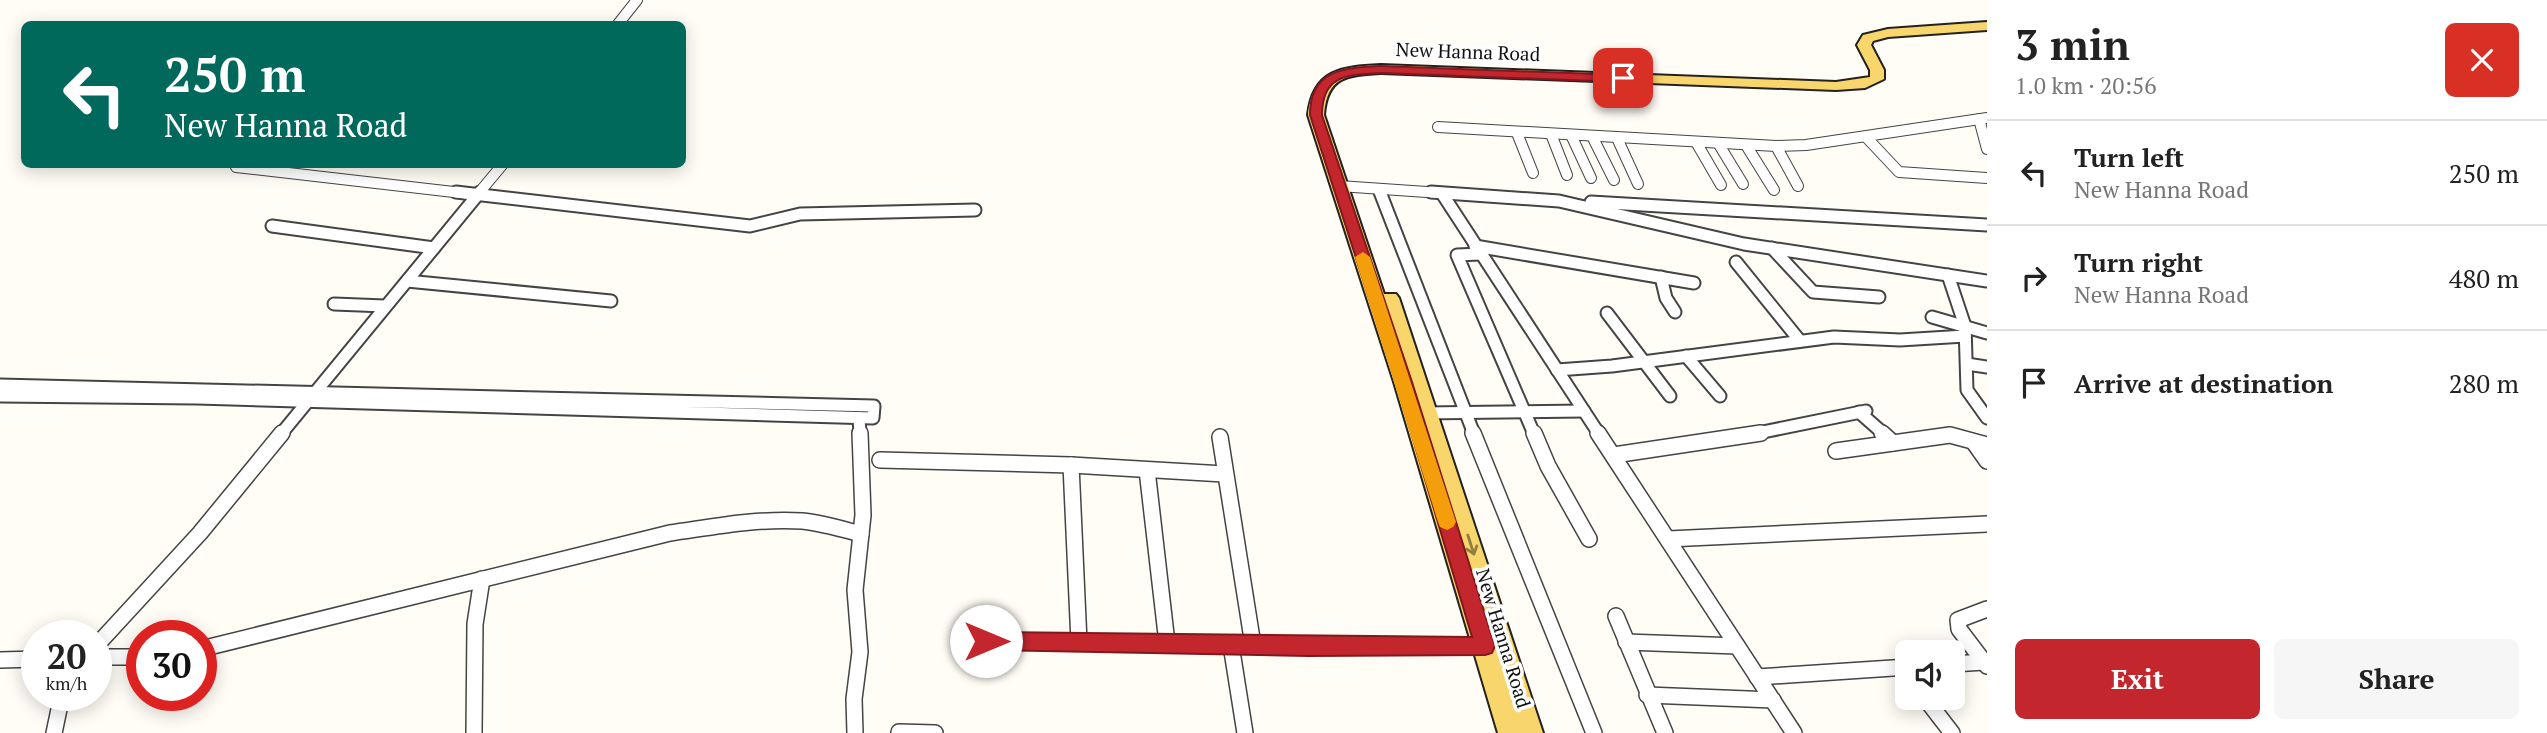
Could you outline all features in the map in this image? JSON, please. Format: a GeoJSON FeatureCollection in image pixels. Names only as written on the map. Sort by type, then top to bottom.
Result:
{"type":"FeatureCollection","features":[{"type":"Feature","properties":{"kind":"main road","name":"New Hanna Road"},"geometry":{"type":"LineString","coordinates":[[1530,733],[1345,186],[1316,115],[1316,98],[1323,85],[1333,76],[1354,71],[1395,70],[1836,86],[1865,84],[1877,79],[1877,71],[1864,45],[1868,38],[1888,33],[1987,26]]}},
{"type":"Feature","properties":{"kind":"main road","name":"New Hanna Road"},"geometry":{"type":"LineString","coordinates":[[1345,186],[1326,113],[1334,88],[1344,81],[1365,76],[1876,92],[1891,82],[1877,52],[1883,43],[1987,32]]}},
{"type":"Feature","properties":{"kind":"main road","name":"New Hanna Road"},"geometry":{"type":"LineString","coordinates":[[1421,413],[1511,733]]}},
{"type":"Feature","properties":{"kind":"street"},"geometry":{"type":"LineString","coordinates":[[620,21],[637,0]]}},
{"type":"Feature","properties":{"kind":"street"},"geometry":{"type":"LineString","coordinates":[[1438,127],[1776,146],[1805,145],[1983,119],[1987,149]]}},
{"type":"Feature","properties":{"kind":"street"},"geometry":{"type":"LineString","coordinates":[[1517,133],[1533,173]]}},
{"type":"Feature","properties":{"kind":"street"},"geometry":{"type":"LineString","coordinates":[[1551,134],[1566,175]]}},
{"type":"Feature","properties":{"kind":"street"},"geometry":{"type":"LineString","coordinates":[[1571,135],[1591,178]]}},
{"type":"Feature","properties":{"kind":"street"},"geometry":{"type":"LineString","coordinates":[[1592,136],[1614,180]]}},
{"type":"Feature","properties":{"kind":"street"},"geometry":{"type":"LineString","coordinates":[[1866,136],[1899,172],[1987,178]]}},
{"type":"Feature","properties":{"kind":"street"},"geometry":{"type":"LineString","coordinates":[[1617,138],[1638,184]]}},
{"type":"Feature","properties":{"kind":"street"},"geometry":{"type":"LineString","coordinates":[[1696,142],[1721,185]]}},
{"type":"Feature","properties":{"kind":"street"},"geometry":{"type":"LineString","coordinates":[[1718,143],[1743,184]]}},
{"type":"Feature","properties":{"kind":"street"},"geometry":{"type":"LineString","coordinates":[[1746,145],[1774,190]]}},
{"type":"Feature","properties":{"kind":"street"},"geometry":{"type":"LineString","coordinates":[[1776,146],[1798,186]]}},
{"type":"Feature","properties":{"kind":"street"},"geometry":{"type":"LineString","coordinates":[[244,168],[750,226],[800,214],[975,210]]}},
{"type":"Feature","properties":{"kind":"street"},"geometry":{"type":"LineString","coordinates":[[112,629],[200,533],[500,168]]}},
{"type":"Feature","properties":{"kind":"street"},"geometry":{"type":"LineString","coordinates":[[1345,186],[1443,195],[1987,225]]}},
{"type":"Feature","properties":{"kind":"street"},"geometry":{"type":"LineString","coordinates":[[1379,190],[1429,323],[1594,733]]}},
{"type":"Feature","properties":{"kind":"street"},"geometry":{"type":"LineString","coordinates":[[1443,195],[1794,733]]}},
{"type":"Feature","properties":{"kind":"street"},"geometry":{"type":"LineString","coordinates":[[1559,201],[1772,248],[1987,281]]}},
{"type":"Feature","properties":{"kind":"street"},"geometry":{"type":"LineString","coordinates":[[272,226],[434,248]]}},
{"type":"Feature","properties":{"kind":"street"},"geometry":{"type":"LineString","coordinates":[[1772,248],[1812,292],[1853,293],[1879,298]]}},
{"type":"Feature","properties":{"kind":"street"},"geometry":{"type":"LineString","coordinates":[[1589,540],[1559,489],[1457,255],[1477,250],[1694,283]]}},
{"type":"Feature","properties":{"kind":"street"},"geometry":{"type":"LineString","coordinates":[[1736,262],[1800,341]]}},
{"type":"Feature","properties":{"kind":"street"},"geometry":{"type":"LineString","coordinates":[[1948,275],[1965,331],[1967,390],[1987,418]]}},
{"type":"Feature","properties":{"kind":"street"},"geometry":{"type":"LineString","coordinates":[[1661,278],[1668,302],[1675,312]]}},
{"type":"Feature","properties":{"kind":"street"},"geometry":{"type":"LineString","coordinates":[[407,281],[611,301]]}},
{"type":"Feature","properties":{"kind":"street"},"geometry":{"type":"LineString","coordinates":[[334,304],[386,306]]}},
{"type":"Feature","properties":{"kind":"street"},"geometry":{"type":"LineString","coordinates":[[1607,313],[1670,396]]}},
{"type":"Feature","properties":{"kind":"street"},"geometry":{"type":"LineString","coordinates":[[1932,317],[1965,331]]}},
{"type":"Feature","properties":{"kind":"street"},"geometry":{"type":"LineString","coordinates":[[1557,370],[1644,362],[1834,337],[1900,340],[1965,331],[1987,333]]}},
{"type":"Feature","properties":{"kind":"street"},"geometry":{"type":"LineString","coordinates":[[1686,356],[1720,396]]}},
{"type":"Feature","properties":{"kind":"street"},"geometry":{"type":"LineString","coordinates":[[1967,364],[1987,367]]}},
{"type":"Feature","properties":{"kind":"street"},"geometry":{"type":"LineString","coordinates":[[0,385],[153,387],[309,398],[859,418],[863,515],[855,590],[860,652],[854,699],[855,733]]}},
{"type":"Feature","properties":{"kind":"street"},"geometry":{"type":"LineString","coordinates":[[0,396],[309,398]]}},
{"type":"Feature","properties":{"kind":"street"},"geometry":{"type":"LineString","coordinates":[[1421,413],[1584,411]]}},
{"type":"Feature","properties":{"kind":"street"},"geometry":{"type":"LineString","coordinates":[[1614,456],[1731,439],[1862,412],[1893,443]]}},
{"type":"Feature","properties":{"kind":"street"},"geometry":{"type":"LineString","coordinates":[[1836,451],[1950,435],[1981,445],[1984,465]]}},
{"type":"Feature","properties":{"kind":"street"},"geometry":{"type":"LineString","coordinates":[[1220,438],[1253,645]]}},
{"type":"Feature","properties":{"kind":"street"},"geometry":{"type":"LineString","coordinates":[[880,460],[1071,465],[1224,474]]}},
{"type":"Feature","properties":{"kind":"street"},"geometry":{"type":"LineString","coordinates":[[1071,465],[1079,642]]}},
{"type":"Feature","properties":{"kind":"street"},"geometry":{"type":"LineString","coordinates":[[1147,470],[1167,643]]}},
{"type":"Feature","properties":{"kind":"street"},"geometry":{"type":"LineString","coordinates":[[217,645],[670,533],[743,523],[799,521],[823,523],[861,534]]}},
{"type":"Feature","properties":{"kind":"street"},"geometry":{"type":"LineString","coordinates":[[1668,539],[1987,524]]}},
{"type":"Feature","properties":{"kind":"street"},"geometry":{"type":"LineString","coordinates":[[474,733],[475,624],[482,579]]}},
{"type":"Feature","properties":{"kind":"street"},"geometry":{"type":"LineString","coordinates":[[1985,664],[1959,629],[1958,620],[1987,609]]}},
{"type":"Feature","properties":{"kind":"street"},"geometry":{"type":"LineString","coordinates":[[1616,616],[1665,733]]}},
{"type":"Feature","properties":{"kind":"street"},"geometry":{"type":"LineString","coordinates":[[986,641],[1485,646]]}},
{"type":"Feature","properties":{"kind":"street"},"geometry":{"type":"LineString","coordinates":[[1626,642],[1737,646]]}},
{"type":"Feature","properties":{"kind":"street"},"geometry":{"type":"LineString","coordinates":[[1231,645],[1245,733]]}},
{"type":"Feature","properties":{"kind":"street"},"geometry":{"type":"LineString","coordinates":[[0,660],[21,659]]}},
{"type":"Feature","properties":{"kind":"street"},"geometry":{"type":"LineString","coordinates":[[1965,664],[1985,664]]}},
{"type":"Feature","properties":{"kind":"street"},"geometry":{"type":"LineString","coordinates":[[1757,677],[1895,668]]}},
{"type":"Feature","properties":{"kind":"street"},"geometry":{"type":"LineString","coordinates":[[1647,695],[1773,700]]}},
{"type":"Feature","properties":{"kind":"street"},"geometry":{"type":"LineString","coordinates":[[1934,710],[1952,733]]}},
{"type":"Feature","properties":{"kind":"street"},"geometry":{"type":"LineString","coordinates":[[54,733],[59,711]]}},
{"type":"Feature","properties":{"kind":"street"},"geometry":{"type":"LineString","coordinates":[[899,732],[934,733]]}},
{"type":"Feature","properties":{"kind":"slow traffic"},"geometry":{"type":"LineString","coordinates":[[1363,257],[1447,522]]}},
{"type":"Feature","properties":{"kind":"route"},"geometry":{"type":"LineString","coordinates":[[986,641],[1308,647],[1485,646],[1404,382],[1316,115],[1316,98],[1323,85],[1333,76],[1381,69],[1623,78]]}}]}
